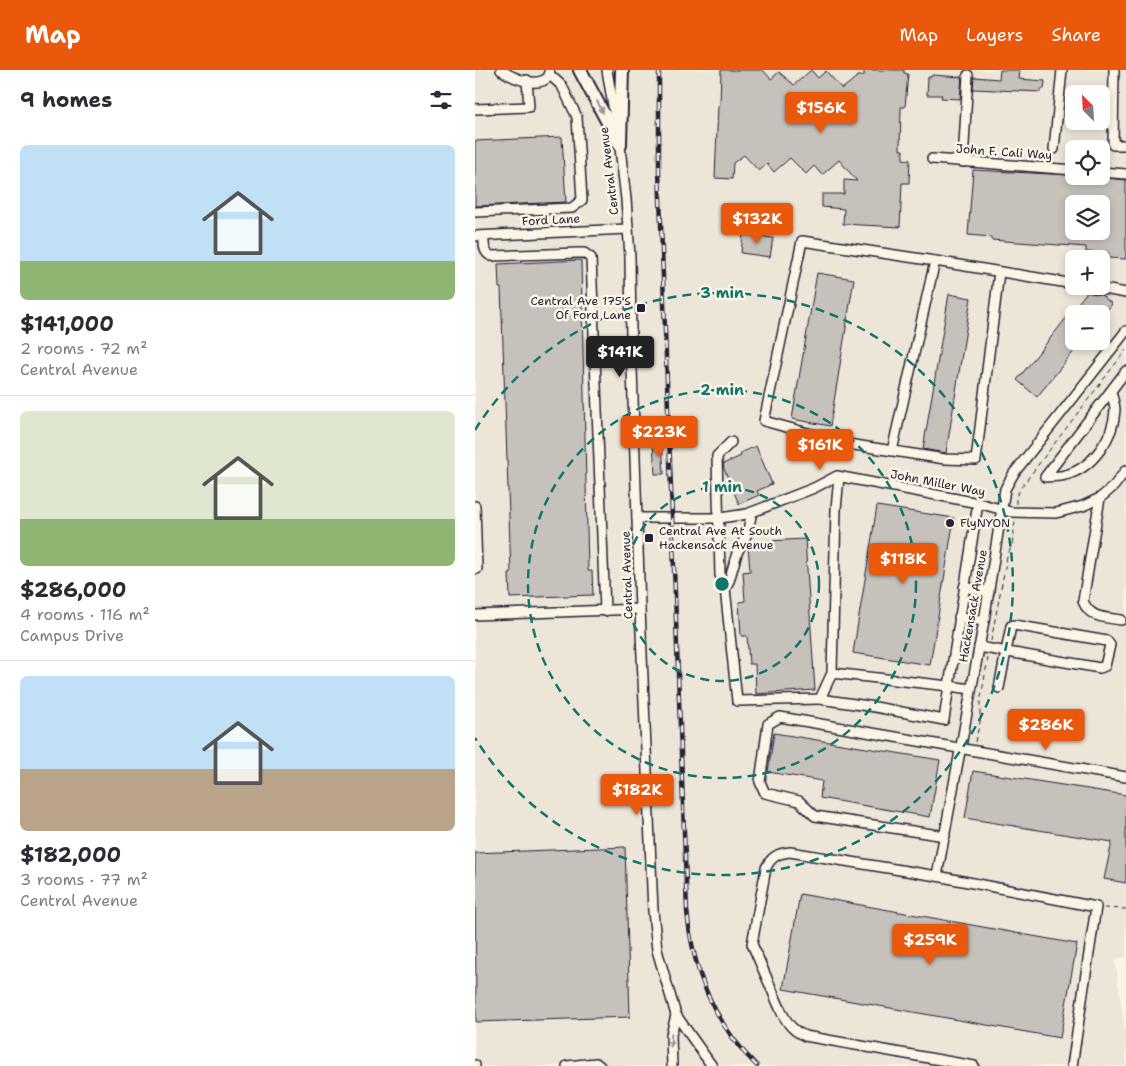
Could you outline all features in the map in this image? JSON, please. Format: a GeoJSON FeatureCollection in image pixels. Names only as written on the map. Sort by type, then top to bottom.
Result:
{"type":"FeatureCollection","features":[{"type":"Feature","properties":{"kind":"highway"},"geometry":{"type":"LineString","coordinates":[[579,70],[620,145]]}},
{"type":"Feature","properties":{"kind":"highway"},"geometry":{"type":"LineString","coordinates":[[620,145],[622,70]]}},
{"type":"Feature","properties":{"kind":"street"},"geometry":{"type":"LineString","coordinates":[[501,70],[517,79],[539,82],[547,80],[549,72]]}},
{"type":"Feature","properties":{"kind":"street","name":"Central Avenue"},"geometry":{"type":"LineString","coordinates":[[607,70],[620,145],[628,229],[640,609],[653,911],[657,950],[676,1015],[712,1066]]}},
{"type":"Feature","properties":{"kind":"street"},"geometry":{"type":"LineString","coordinates":[[1054,149],[1062,70]]}},
{"type":"Feature","properties":{"kind":"street"},"geometry":{"type":"LineString","coordinates":[[1114,70],[1113,145],[1126,145]]}},
{"type":"Feature","properties":{"kind":"street"},"geometry":{"type":"LineString","coordinates":[[475,212],[572,208],[582,200],[577,117],[562,86],[549,72]]}},
{"type":"Feature","properties":{"kind":"street"},"geometry":{"type":"LineString","coordinates":[[963,162],[968,75]]}},
{"type":"Feature","properties":{"kind":"street"},"geometry":{"type":"LineString","coordinates":[[475,109],[529,108],[527,80]]}},
{"type":"Feature","properties":{"kind":"street"},"geometry":{"type":"LineString","coordinates":[[1115,82],[1126,82]]}},
{"type":"Feature","properties":{"kind":"street","name":"John F. Cali Way"},"geometry":{"type":"LineString","coordinates":[[932,159],[1065,169]]}},
{"type":"Feature","properties":{"kind":"street"},"geometry":{"type":"LineString","coordinates":[[1110,173],[1126,174]]}},
{"type":"Feature","properties":{"kind":"street","name":"Ford Lane"},"geometry":{"type":"LineString","coordinates":[[479,236],[628,229]]}},
{"type":"Feature","properties":{"kind":"street"},"geometry":{"type":"LineString","coordinates":[[479,236],[484,248],[491,256],[584,253],[591,258],[605,611]]}},
{"type":"Feature","properties":{"kind":"street"},"geometry":{"type":"LineString","coordinates":[[999,272],[976,460],[945,460],[848,444],[764,421],[802,241],[935,261],[1065,283]]}},
{"type":"Feature","properties":{"kind":"street"},"geometry":{"type":"LineString","coordinates":[[892,451],[935,261]]}},
{"type":"Feature","properties":{"kind":"street"},"geometry":{"type":"LineString","coordinates":[[1110,290],[1126,293]]}},
{"type":"Feature","properties":{"kind":"street","name":"Hackensack Avenue"},"geometry":{"type":"LineString","coordinates":[[937,876],[984,621],[1005,489],[1014,474],[1126,331]]}},
{"type":"Feature","properties":{"kind":"street"},"geometry":{"type":"LineString","coordinates":[[1111,391],[1115,409],[1106,439],[1099,452],[1090,462],[1075,472],[1045,477],[1126,371]]}},
{"type":"Feature","properties":{"kind":"street"},"geometry":{"type":"LineString","coordinates":[[731,442],[717,456],[718,518],[720,575],[725,588],[737,700],[820,700],[875,707],[944,720],[978,503]]}},
{"type":"Feature","properties":{"kind":"street"},"geometry":{"type":"LineString","coordinates":[[1121,620],[1094,615],[1086,609],[1083,601],[1100,498],[1114,486],[1126,470]]}},
{"type":"Feature","properties":{"kind":"street"},"geometry":{"type":"LineString","coordinates":[[637,518],[718,518],[752,512],[813,488],[837,476],[839,477],[836,509],[832,673],[820,700]]}},
{"type":"Feature","properties":{"kind":"street","name":"John Miller Way"},"geometry":{"type":"LineString","coordinates":[[839,477],[978,503],[1011,512],[1056,513],[1083,506],[1100,498]]}},
{"type":"Feature","properties":{"kind":"street"},"geometry":{"type":"LineString","coordinates":[[475,506],[477,569],[475,569]]}},
{"type":"Feature","properties":{"kind":"street"},"geometry":{"type":"LineString","coordinates":[[725,588],[729,581],[737,553],[747,534],[752,512]]}},
{"type":"Feature","properties":{"kind":"street"},"geometry":{"type":"LineString","coordinates":[[964,587],[989,592]]}},
{"type":"Feature","properties":{"kind":"street"},"geometry":{"type":"LineString","coordinates":[[475,615],[640,609]]}},
{"type":"Feature","properties":{"kind":"street"},"geometry":{"type":"LineString","coordinates":[[959,617],[984,621]]}},
{"type":"Feature","properties":{"kind":"street"},"geometry":{"type":"LineString","coordinates":[[979,647],[1005,652],[1100,668],[1105,666],[1110,645],[1107,641],[1011,626],[1005,652],[999,688]]}},
{"type":"Feature","properties":{"kind":"street"},"geometry":{"type":"LineString","coordinates":[[832,673],[971,689]]}},
{"type":"Feature","properties":{"kind":"street"},"geometry":{"type":"LineString","coordinates":[[945,836],[815,816],[799,801],[765,793],[760,782],[768,724],[780,717],[1126,777]]}},
{"type":"Feature","properties":{"kind":"street"},"geometry":{"type":"LineString","coordinates":[[974,1066],[805,1036],[795,1032],[787,1024],[782,1014],[752,944],[766,868],[769,862],[780,853],[790,852],[937,876],[1096,907],[1072,1066]]}},
{"type":"Feature","properties":{"kind":"street"},"geometry":{"type":"LineString","coordinates":[[672,1066],[671,1035],[676,1015]]}},
{"type":"Feature","properties":{"kind":"street"},"geometry":{"type":"LineString","coordinates":[[567,1066],[596,1063],[599,1066]]}},
{"type":"Feature","properties":{"kind":"path"},"geometry":{"type":"LineString","coordinates":[[1016,502],[1016,497],[1022,486],[1126,350]]}},
{"type":"Feature","properties":{"kind":"path"},"geometry":{"type":"LineString","coordinates":[[972,750],[981,722],[980,703],[1007,557],[1012,545],[1015,525]]}},
{"type":"Feature","properties":{"kind":"path"},"geometry":{"type":"LineString","coordinates":[[1096,907],[1126,909]]}},
{"type":"Feature","properties":{"kind":"shaded area"},"geometry":{"type":"Polygon","coordinates":[[[475,70],[1126,70],[1126,957],[1117,959],[1116,964],[1126,1039],[1126,1066],[475,1066],[475,70]]]}},
{"type":"Feature","properties":{"kind":"pier"},"geometry":{"type":"Polygon","coordinates":[[[1126,957],[1126,1039],[1115,959],[1126,957]]]}},
{"type":"Feature","properties":{"kind":"building"},"geometry":{"type":"Polygon","coordinates":[[[721,70],[763,70],[771,79],[779,72],[794,85],[811,70],[818,78],[826,71],[842,89],[858,76],[864,76],[864,70],[904,70],[904,73],[908,74],[905,107],[901,107],[900,150],[903,150],[903,159],[910,160],[909,183],[902,183],[900,227],[843,224],[844,209],[822,207],[822,194],[844,194],[844,180],[857,181],[839,160],[822,175],[814,166],[806,174],[790,158],[774,172],[767,164],[759,171],[744,155],[733,163],[732,179],[715,178],[721,70]]]}},
{"type":"Feature","properties":{"kind":"building"},"geometry":{"type":"Polygon","coordinates":[[[1000,70],[1020,70],[1019,79],[1045,81],[1044,89],[1041,89],[1041,92],[973,89],[974,77],[999,79],[1000,70]]]}},
{"type":"Feature","properties":{"kind":"building"},"geometry":{"type":"Polygon","coordinates":[[[932,75],[962,77],[960,99],[941,98],[942,95],[927,95],[928,77],[932,75]]]}},
{"type":"Feature","properties":{"kind":"building"},"geometry":{"type":"Polygon","coordinates":[[[562,137],[566,202],[475,206],[475,141],[562,137]]]}},
{"type":"Feature","properties":{"kind":"building"},"geometry":{"type":"Polygon","coordinates":[[[973,170],[1065,175],[1065,185],[1110,185],[1110,178],[1126,180],[1126,259],[1110,258],[1110,250],[1086,250],[1086,247],[991,240],[991,237],[968,235],[973,170]]]}},
{"type":"Feature","properties":{"kind":"building"},"geometry":{"type":"Polygon","coordinates":[[[743,234],[773,238],[770,257],[741,253],[743,234]]]}},
{"type":"Feature","properties":{"kind":"building"},"geometry":{"type":"Polygon","coordinates":[[[581,260],[588,571],[592,571],[593,595],[510,598],[509,574],[511,574],[501,288],[499,288],[498,264],[581,260]]]}},
{"type":"Feature","properties":{"kind":"building"},"geometry":{"type":"Polygon","coordinates":[[[817,273],[854,279],[830,426],[792,419],[817,273]]]}},
{"type":"Feature","properties":{"kind":"building"},"geometry":{"type":"Polygon","coordinates":[[[949,294],[971,298],[946,453],[923,449],[949,294]]]}},
{"type":"Feature","properties":{"kind":"building"},"geometry":{"type":"Polygon","coordinates":[[[1085,295],[1101,295],[1112,304],[1110,306],[1077,305],[1085,295]]]}},
{"type":"Feature","properties":{"kind":"building"},"geometry":{"type":"Polygon","coordinates":[[[1065,320],[1065,350],[1075,350],[1037,397],[1017,380],[1065,320]]]}},
{"type":"Feature","properties":{"kind":"building"},"geometry":{"type":"Polygon","coordinates":[[[653,442],[662,442],[664,474],[655,474],[653,442]]]}},
{"type":"Feature","properties":{"kind":"building"},"geometry":{"type":"Polygon","coordinates":[[[756,446],[772,484],[757,491],[759,495],[739,504],[723,464],[741,456],[740,453],[756,446]]]}},
{"type":"Feature","properties":{"kind":"building"},"geometry":{"type":"Polygon","coordinates":[[[877,506],[954,518],[930,665],[853,653],[877,506]]]}},
{"type":"Feature","properties":{"kind":"building"},"geometry":{"type":"Polygon","coordinates":[[[805,539],[815,690],[756,694],[755,664],[749,664],[747,636],[741,636],[739,602],[745,601],[743,572],[750,571],[748,545],[750,542],[805,539]]]}},
{"type":"Feature","properties":{"kind":"building"},"geometry":{"type":"Polygon","coordinates":[[[774,733],[940,760],[930,817],[820,798],[822,781],[768,772],[774,733]]]}},
{"type":"Feature","properties":{"kind":"building"},"geometry":{"type":"Polygon","coordinates":[[[973,771],[1126,795],[1126,883],[1104,879],[1112,842],[965,818],[973,771]]]}},
{"type":"Feature","properties":{"kind":"building"},"geometry":{"type":"Polygon","coordinates":[[[625,847],[630,1017],[476,1022],[475,853],[625,847]]]}},
{"type":"Feature","properties":{"kind":"building"},"geometry":{"type":"Polygon","coordinates":[[[800,894],[1077,944],[1060,1038],[783,989],[800,894]]]}},
{"type":"Feature","properties":{"kind":"railway"},"geometry":{"type":"LineString","coordinates":[[659,70],[659,171],[687,911],[694,954],[708,994],[728,1032],[757,1066]]}},
{"type":"Feature","properties":{"kind":"place","name":"Central Ave 175'S Of Ford Lane"},"geometry":{"type":"Point","coordinates":[641,308]}},
{"type":"Feature","properties":{"kind":"place","name":"FlyNYON"},"geometry":{"type":"Point","coordinates":[950,523]}},
{"type":"Feature","properties":{"kind":"place","name":"Central Ave At South Hackensack Avenue"},"geometry":{"type":"Point","coordinates":[649,538]}}]}
